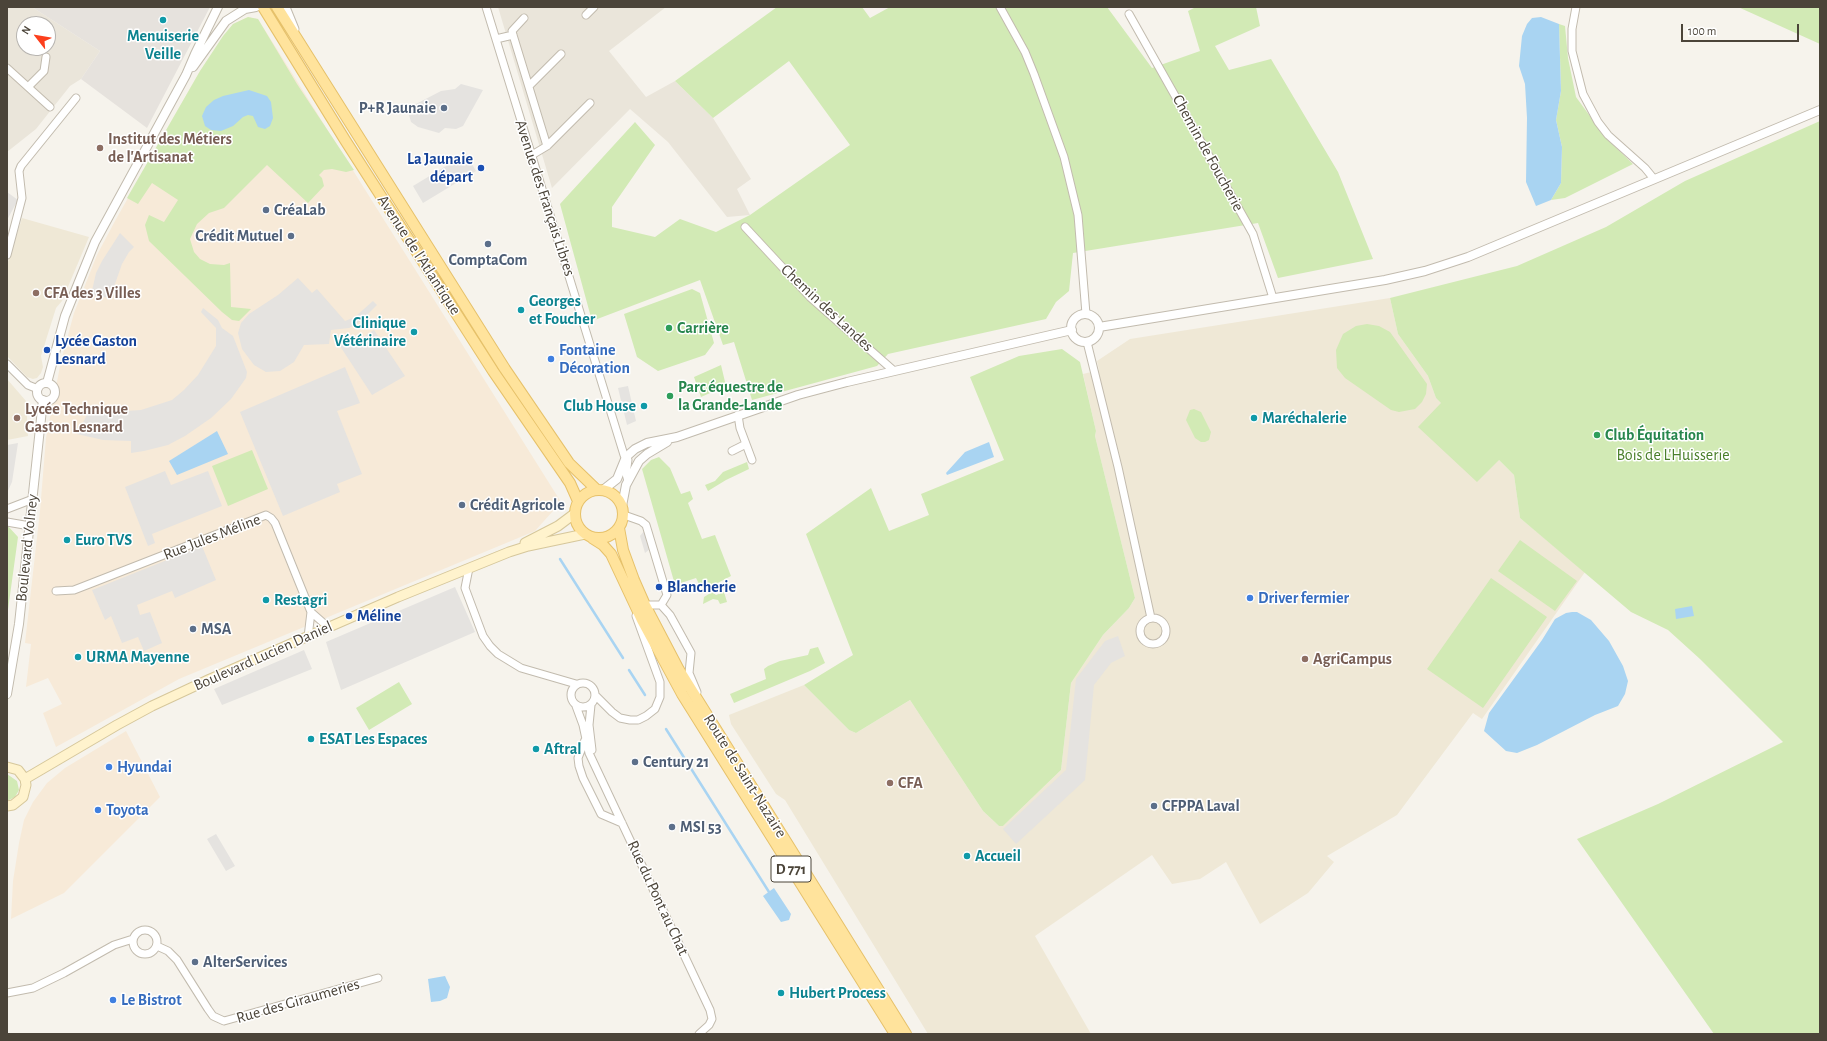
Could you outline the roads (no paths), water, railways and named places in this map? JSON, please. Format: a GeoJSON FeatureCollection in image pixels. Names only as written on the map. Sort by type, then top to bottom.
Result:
{"type":"FeatureCollection","features":[{"type":"Feature","properties":{"kind":"main road","name":"Avenue de l'Atlantique"},"geometry":{"type":"LineString","coordinates":[[277,7],[308,59],[505,369],[569,463],[600,490]]}},
{"type":"Feature","properties":{"kind":"main road","name":"Avenue de l'Atlantique"},"geometry":{"type":"LineString","coordinates":[[260,8],[493,371],[570,483],[578,501]]}},
{"type":"Feature","properties":{"kind":"main road"},"geometry":{"type":"LineString","coordinates":[[600,490],[614,494],[623,510],[619,528],[607,537],[588,536],[576,523],[574,514],[578,501],[582,496],[600,490]]}},
{"type":"Feature","properties":{"kind":"main road","name":"Boulevard Lucien Daniel"},"geometry":{"type":"LineString","coordinates":[[509,552],[558,526],[574,514]]}},
{"type":"Feature","properties":{"kind":"main road","name":"Route de Saint-Nazaire"},"geometry":{"type":"LineString","coordinates":[[619,528],[623,550],[645,605],[671,656],[713,726],[906,1034]]}},
{"type":"Feature","properties":{"kind":"main road","name":"Boulevard Lucien Daniel"},"geometry":{"type":"LineString","coordinates":[[25,779],[152,706],[328,627],[509,552],[528,546],[588,536]]}},
{"type":"Feature","properties":{"kind":"main road","name":"Route de Saint-Nazaire"},"geometry":{"type":"LineString","coordinates":[[588,536],[603,545],[611,554],[623,582],[682,694],[895,1034]]}},
{"type":"Feature","properties":{"kind":"main road"},"geometry":{"type":"LineString","coordinates":[[7,767],[18,770],[25,779],[25,792],[23,797],[18,802],[7,806]]}},
{"type":"Feature","properties":{"kind":"street"},"geometry":{"type":"LineString","coordinates":[[47,383],[65,316],[95,242],[186,75],[218,7]]}},
{"type":"Feature","properties":{"kind":"street"},"geometry":{"type":"LineString","coordinates":[[286,7],[308,59]]}},
{"type":"Feature","properties":{"kind":"street","name":"Avenue des Français Libres"},"geometry":{"type":"LineString","coordinates":[[486,7],[628,460],[626,474],[628,481]]}},
{"type":"Feature","properties":{"kind":"street"},"geometry":{"type":"LineString","coordinates":[[586,15],[594,7]]}},
{"type":"Feature","properties":{"kind":"street"},"geometry":{"type":"LineString","coordinates":[[1000,7],[1025,52],[1064,157],[1078,215],[1086,314]]}},
{"type":"Feature","properties":{"kind":"street"},"geometry":{"type":"LineString","coordinates":[[1576,7],[1572,29],[1572,51],[1583,94],[1598,122],[1608,135],[1654,179]]}},
{"type":"Feature","properties":{"kind":"street"},"geometry":{"type":"LineString","coordinates":[[186,75],[226,21],[245,9],[260,8]]}},
{"type":"Feature","properties":{"kind":"street","name":"Chemin de Foucherie"},"geometry":{"type":"LineString","coordinates":[[1129,14],[1253,234],[1273,298]]}},
{"type":"Feature","properties":{"kind":"street"},"geometry":{"type":"LineString","coordinates":[[524,18],[512,31],[547,146]]}},
{"type":"Feature","properties":{"kind":"street"},"geometry":{"type":"LineString","coordinates":[[496,39],[513,35]]}},
{"type":"Feature","properties":{"kind":"street"},"geometry":{"type":"LineString","coordinates":[[529,86],[561,54]]}},
{"type":"Feature","properties":{"kind":"street"},"geometry":{"type":"LineString","coordinates":[[28,87],[44,71],[46,58]]}},
{"type":"Feature","properties":{"kind":"street"},"geometry":{"type":"LineString","coordinates":[[7,68],[50,107]]}},
{"type":"Feature","properties":{"kind":"street"},"geometry":{"type":"LineString","coordinates":[[7,255],[22,198],[19,172],[21,166],[76,98]]}},
{"type":"Feature","properties":{"kind":"street"},"geometry":{"type":"LineString","coordinates":[[532,155],[547,146],[590,103]]}},
{"type":"Feature","properties":{"kind":"street"},"geometry":{"type":"LineString","coordinates":[[1099,327],[1385,280],[1425,270],[1468,257],[1820,110]]}},
{"type":"Feature","properties":{"kind":"street","name":"Chemin des Landes"},"geometry":{"type":"LineString","coordinates":[[745,227],[810,297],[894,371]]}},
{"type":"Feature","properties":{"kind":"street"},"geometry":{"type":"LineString","coordinates":[[1072,330],[1079,340],[1087,342],[1097,335],[1099,327],[1096,320],[1086,314]]}},
{"type":"Feature","properties":{"kind":"street"},"geometry":{"type":"LineString","coordinates":[[1072,330],[1075,319],[1086,314]]}},
{"type":"Feature","properties":{"kind":"street"},"geometry":{"type":"LineString","coordinates":[[600,490],[617,479],[626,457],[635,449],[647,443],[677,436],[798,395],[1072,330]]}},
{"type":"Feature","properties":{"kind":"street"},"geometry":{"type":"LineString","coordinates":[[1087,342],[1118,467],[1151,618]]}},
{"type":"Feature","properties":{"kind":"street"},"geometry":{"type":"LineString","coordinates":[[7,364],[28,385],[38,389]]}},
{"type":"Feature","properties":{"kind":"street"},"geometry":{"type":"LineString","coordinates":[[47,383],[54,388],[54,394],[49,400],[43,400],[39,397],[38,389],[41,385],[47,383]]}},
{"type":"Feature","properties":{"kind":"street","name":"Boulevard Volney"},"geometry":{"type":"LineString","coordinates":[[7,694],[19,624],[43,400]]}},
{"type":"Feature","properties":{"kind":"street"},"geometry":{"type":"LineString","coordinates":[[738,415],[740,428],[752,460]]}},
{"type":"Feature","properties":{"kind":"street"},"geometry":{"type":"LineString","coordinates":[[661,605],[666,595],[646,526],[641,521],[623,510],[628,481],[639,461],[647,454],[677,436]]}},
{"type":"Feature","properties":{"kind":"street"},"geometry":{"type":"LineString","coordinates":[[732,451],[746,444]]}},
{"type":"Feature","properties":{"kind":"street"},"geometry":{"type":"LineString","coordinates":[[7,509],[33,499]]}},
{"type":"Feature","properties":{"kind":"street","name":"Rue Jules Méline"},"geometry":{"type":"LineString","coordinates":[[56,591],[74,590],[263,515],[271,518],[275,523],[311,612],[328,627]]}},
{"type":"Feature","properties":{"kind":"street"},"geometry":{"type":"LineString","coordinates":[[7,522],[30,526]]}},
{"type":"Feature","properties":{"kind":"street"},"geometry":{"type":"LineString","coordinates":[[470,568],[465,588],[483,636],[498,654],[521,668],[576,684],[585,683],[590,685],[595,695],[620,718],[638,720],[655,709],[660,697],[660,682],[657,670],[623,582]]}},
{"type":"Feature","properties":{"kind":"street"},"geometry":{"type":"LineString","coordinates":[[645,605],[661,605],[670,615],[691,652],[689,673],[713,726]]}},
{"type":"Feature","properties":{"kind":"street"},"geometry":{"type":"LineString","coordinates":[[308,637],[311,612]]}},
{"type":"Feature","properties":{"kind":"street"},"geometry":{"type":"LineString","coordinates":[[576,684],[570,692],[572,702],[576,706],[580,707],[590,705]]}},
{"type":"Feature","properties":{"kind":"street"},"geometry":{"type":"LineString","coordinates":[[593,760],[589,725],[590,705],[595,695]]}},
{"type":"Feature","properties":{"kind":"street","name":"Rue du Pont au Chat"},"geometry":{"type":"LineString","coordinates":[[576,706],[583,725],[585,740],[593,760],[710,1010],[712,1019],[699,1034]]}},
{"type":"Feature","properties":{"kind":"street"},"geometry":{"type":"LineString","coordinates":[[585,740],[578,758],[583,778],[601,814],[622,824]]}},
{"type":"Feature","properties":{"kind":"street","name":"Rue des Giraumeries"},"geometry":{"type":"LineString","coordinates":[[7,993],[33,988],[64,973],[114,945],[133,939],[137,932],[145,930],[152,932],[157,938],[158,946],[168,951],[177,960],[213,1016],[224,1021],[378,978]]}},
{"type":"Feature","properties":{"kind":"street"},"geometry":{"type":"LineString","coordinates":[[133,939],[133,947],[138,953],[146,955],[153,952],[158,946]]}},
{"type":"Feature","properties":{"kind":"water"},"geometry":{"type":"Polygon","coordinates":[[[1541,17],[1559,24],[1561,91],[1556,120],[1562,147],[1561,183],[1551,200],[1536,206],[1526,182],[1527,118],[1525,84],[1519,66],[1522,36],[1527,24],[1532,18],[1541,17]]]}},
{"type":"Feature","properties":{"kind":"water"},"geometry":{"type":"Polygon","coordinates":[[[249,90],[267,96],[271,102],[273,118],[270,126],[265,129],[258,127],[253,116],[248,115],[243,117],[233,126],[221,131],[211,130],[205,126],[202,116],[206,107],[214,100],[223,96],[249,90]]]}},
{"type":"Feature","properties":{"kind":"water"},"geometry":{"type":"Polygon","coordinates":[[[217,431],[228,454],[177,475],[169,461],[217,431]]]}},
{"type":"Feature","properties":{"kind":"water"},"geometry":{"type":"Polygon","coordinates":[[[989,442],[994,457],[947,475],[946,473],[965,452],[989,442]]]}},
{"type":"Feature","properties":{"kind":"water"},"geometry":{"type":"Polygon","coordinates":[[[1692,606],[1694,616],[1676,619],[1675,609],[1692,606]]]}},
{"type":"Feature","properties":{"kind":"water"},"geometry":{"type":"Polygon","coordinates":[[[1577,612],[1591,620],[1609,641],[1623,666],[1628,681],[1625,694],[1618,706],[1595,715],[1537,745],[1517,753],[1506,751],[1484,731],[1489,713],[1542,640],[1555,619],[1566,613],[1577,612]]]}},
{"type":"Feature","properties":{"kind":"water"},"geometry":{"type":"Polygon","coordinates":[[[774,888],[791,914],[789,920],[781,922],[763,896],[774,888]]]}},
{"type":"Feature","properties":{"kind":"water"},"geometry":{"type":"Polygon","coordinates":[[[445,976],[450,987],[447,998],[440,1001],[431,1002],[428,979],[445,976]]]}},
{"type":"Feature","properties":{"kind":"waterway"},"geometry":{"type":"LineString","coordinates":[[560,559],[623,658]]}},
{"type":"Feature","properties":{"kind":"waterway"},"geometry":{"type":"LineString","coordinates":[[629,670],[645,695]]}},
{"type":"Feature","properties":{"kind":"waterway"},"geometry":{"type":"LineString","coordinates":[[666,729],[769,892]]}},
{"type":"Feature","properties":{"kind":"place","name":"Menuiserie Veille"},"geometry":{"type":"Point","coordinates":[163,20]}},
{"type":"Feature","properties":{"kind":"place","name":"P+R Jaunaie"},"geometry":{"type":"Point","coordinates":[444,108]}},
{"type":"Feature","properties":{"kind":"place","name":"Institut des Métiers de l'Artisanat"},"geometry":{"type":"Point","coordinates":[100,148]}},
{"type":"Feature","properties":{"kind":"place","name":"La Jaunaie départ"},"geometry":{"type":"Point","coordinates":[481,168]}},
{"type":"Feature","properties":{"kind":"place","name":"CréaLab"},"geometry":{"type":"Point","coordinates":[266,210]}},
{"type":"Feature","properties":{"kind":"place","name":"Crédit Mutuel"},"geometry":{"type":"Point","coordinates":[291,236]}},
{"type":"Feature","properties":{"kind":"place","name":"ComptaCom"},"geometry":{"type":"Point","coordinates":[488,244]}},
{"type":"Feature","properties":{"kind":"place","name":"CFA des 3 Villes"},"geometry":{"type":"Point","coordinates":[36,293]}},
{"type":"Feature","properties":{"kind":"place","name":"Georges et Foucher"},"geometry":{"type":"Point","coordinates":[521,310]}},
{"type":"Feature","properties":{"kind":"place","name":"Carrière"},"geometry":{"type":"Point","coordinates":[669,328]}},
{"type":"Feature","properties":{"kind":"place","name":"Clinique Vétérinaire"},"geometry":{"type":"Point","coordinates":[414,332]}},
{"type":"Feature","properties":{"kind":"place","name":"Lycée Gaston Lesnard"},"geometry":{"type":"Point","coordinates":[47,350]}},
{"type":"Feature","properties":{"kind":"place","name":"Fontaine Décoration"},"geometry":{"type":"Point","coordinates":[551,359]}},
{"type":"Feature","properties":{"kind":"place","name":"Parc équestre de la Grande-Lande"},"geometry":{"type":"Point","coordinates":[670,396]}},
{"type":"Feature","properties":{"kind":"place","name":"Club House"},"geometry":{"type":"Point","coordinates":[644,406]}},
{"type":"Feature","properties":{"kind":"place","name":"Lycée Technique Gaston Lesnard"},"geometry":{"type":"Point","coordinates":[17,418]}},
{"type":"Feature","properties":{"kind":"place","name":"Maréchalerie"},"geometry":{"type":"Point","coordinates":[1254,418]}},
{"type":"Feature","properties":{"kind":"place","name":"Club Équitation"},"geometry":{"type":"Point","coordinates":[1597,435]}},
{"type":"Feature","properties":{"kind":"place","name":"Crédit Agricole"},"geometry":{"type":"Point","coordinates":[462,505]}},
{"type":"Feature","properties":{"kind":"place","name":"Euro TVS"},"geometry":{"type":"Point","coordinates":[67,540]}},
{"type":"Feature","properties":{"kind":"place","name":"Blancherie"},"geometry":{"type":"Point","coordinates":[659,587]}},
{"type":"Feature","properties":{"kind":"place","name":"Driver fermier"},"geometry":{"type":"Point","coordinates":[1250,598]}},
{"type":"Feature","properties":{"kind":"place","name":"Restagri"},"geometry":{"type":"Point","coordinates":[266,600]}},
{"type":"Feature","properties":{"kind":"place","name":"Méline"},"geometry":{"type":"Point","coordinates":[349,616]}},
{"type":"Feature","properties":{"kind":"place","name":"MSA"},"geometry":{"type":"Point","coordinates":[193,629]}},
{"type":"Feature","properties":{"kind":"place","name":"URMA Mayenne"},"geometry":{"type":"Point","coordinates":[78,657]}},
{"type":"Feature","properties":{"kind":"place","name":"AgriCampus"},"geometry":{"type":"Point","coordinates":[1305,659]}},
{"type":"Feature","properties":{"kind":"place","name":"ESAT Les Espaces"},"geometry":{"type":"Point","coordinates":[311,739]}},
{"type":"Feature","properties":{"kind":"place","name":"Aftral"},"geometry":{"type":"Point","coordinates":[536,749]}},
{"type":"Feature","properties":{"kind":"place","name":"Century 21"},"geometry":{"type":"Point","coordinates":[635,762]}},
{"type":"Feature","properties":{"kind":"place","name":"Hyundai"},"geometry":{"type":"Point","coordinates":[109,767]}},
{"type":"Feature","properties":{"kind":"place","name":"CFA"},"geometry":{"type":"Point","coordinates":[890,783]}},
{"type":"Feature","properties":{"kind":"place","name":"CFPPA Laval"},"geometry":{"type":"Point","coordinates":[1154,806]}},
{"type":"Feature","properties":{"kind":"place","name":"Toyota"},"geometry":{"type":"Point","coordinates":[98,810]}},
{"type":"Feature","properties":{"kind":"place","name":"MSI 53"},"geometry":{"type":"Point","coordinates":[672,827]}},
{"type":"Feature","properties":{"kind":"place","name":"Accueil"},"geometry":{"type":"Point","coordinates":[967,856]}},
{"type":"Feature","properties":{"kind":"place","name":"AlterServices"},"geometry":{"type":"Point","coordinates":[195,962]}},
{"type":"Feature","properties":{"kind":"place","name":"Hubert Process"},"geometry":{"type":"Point","coordinates":[781,993]}},
{"type":"Feature","properties":{"kind":"place","name":"Le Bistrot"},"geometry":{"type":"Point","coordinates":[113,1000]}},
{"type":"Feature","properties":{"kind":"park label","name":"Bois de L'Huisserie"},"geometry":{"type":"Point","coordinates":[1673,455]}}]}
